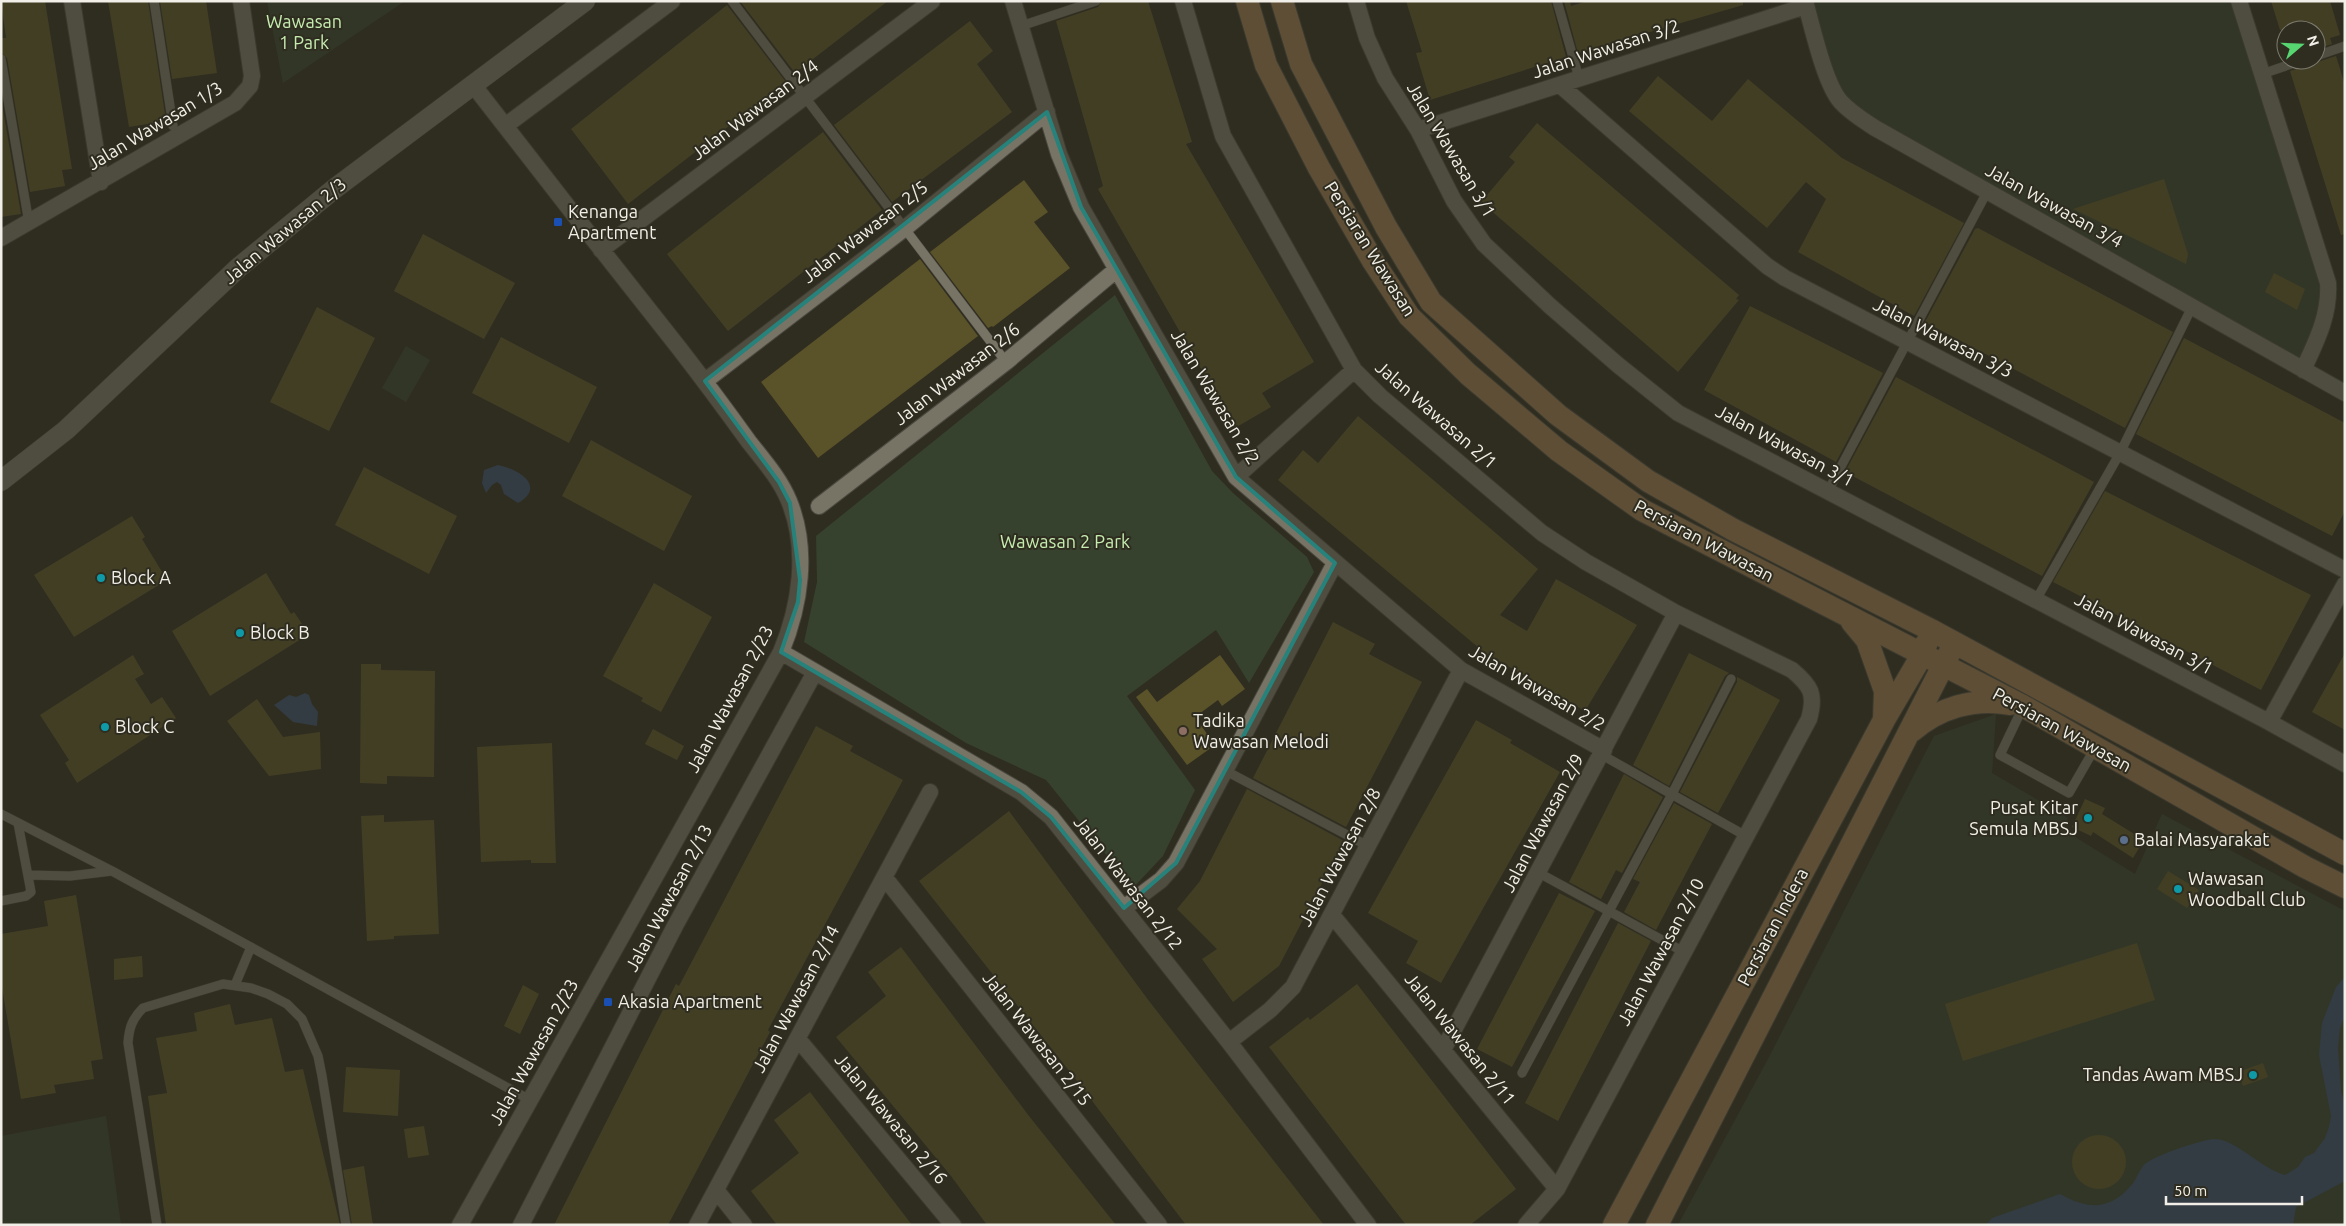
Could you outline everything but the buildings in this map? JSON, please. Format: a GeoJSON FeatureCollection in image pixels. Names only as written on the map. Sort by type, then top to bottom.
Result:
{"type":"FeatureCollection","features":[{"type":"Feature","properties":{"kind":"main road","name":"Persiaran Wawasan"},"geometry":{"type":"LineString","coordinates":[[1247,1],[1266,65],[1319,168],[1372,261],[1409,316],[1468,374],[1559,451],[1642,510],[1849,619],[2023,706],[2305,867],[2345,887]]}},
{"type":"Feature","properties":{"kind":"main road"},"geometry":{"type":"LineString","coordinates":[[1266,65],[1268,23],[1276,1]]}},
{"type":"Feature","properties":{"kind":"main road","name":"Persiaran Wawasan"},"geometry":{"type":"LineString","coordinates":[[1282,1],[1300,64],[1386,227],[1431,302],[1558,415],[1648,481],[1732,529],[1954,642],[2345,854]]}},
{"type":"Feature","properties":{"kind":"main road"},"geometry":{"type":"LineString","coordinates":[[1849,619],[1867,640],[1886,691],[1884,720]]}},
{"type":"Feature","properties":{"kind":"main road","name":"Persiaran Indera"},"geometry":{"type":"LineString","coordinates":[[1614,1225],[1884,720],[1922,655],[1931,630]]}},
{"type":"Feature","properties":{"kind":"main road","name":"Persiaran Indera"},"geometry":{"type":"LineString","coordinates":[[1657,1225],[1944,666],[1954,642]]}},
{"type":"Feature","properties":{"kind":"main road"},"geometry":{"type":"LineString","coordinates":[[1908,734],[1931,717],[1959,706],[1991,702],[2023,706]]}},
{"type":"Feature","properties":{"kind":"main road"},"geometry":{"type":"LineString","coordinates":[[2318,840],[2345,844]]}},
{"type":"Feature","properties":{"kind":"main road"},"geometry":{"type":"LineString","coordinates":[[2305,867],[2345,876]]}},
{"type":"Feature","properties":{"kind":"street"},"geometry":{"type":"LineString","coordinates":[[72,1],[101,182]]}},
{"type":"Feature","properties":{"kind":"street","name":"Jalan Wawasan 1/3"},"geometry":{"type":"LineString","coordinates":[[1,238],[235,103],[250,86],[252,76],[252,61],[240,1]]}},
{"type":"Feature","properties":{"kind":"street","name":"Jalan Wawasan 2/3"},"geometry":{"type":"LineString","coordinates":[[1,481],[66,430],[238,268],[334,189],[585,1]]}},
{"type":"Feature","properties":{"kind":"street"},"geometry":{"type":"LineString","coordinates":[[505,126],[672,1]]}},
{"type":"Feature","properties":{"kind":"street","name":"Jalan Wawasan 2/4"},"geometry":{"type":"LineString","coordinates":[[601,250],[806,98],[932,1]]}},
{"type":"Feature","properties":{"kind":"street","name":"Jalan Wawasan 2/2"},"geometry":{"type":"LineString","coordinates":[[1013,1],[1059,154],[1081,207],[1236,477],[1461,670],[1603,752]]}},
{"type":"Feature","properties":{"kind":"street","name":"Jalan Wawasan 2/1"},"geometry":{"type":"LineString","coordinates":[[1183,1],[1223,136],[1354,370],[1380,396],[1542,533],[1586,562],[1676,613],[1792,670],[1804,680],[1811,690]]}},
{"type":"Feature","properties":{"kind":"street","name":"Jalan Wawasan 3/1"},"geometry":{"type":"LineString","coordinates":[[1356,1],[1367,38],[1385,78],[1418,130],[1454,201],[1484,244],[1550,306],[1618,365],[1678,413],[2269,722],[2345,764]]}},
{"type":"Feature","properties":{"kind":"street"},"geometry":{"type":"LineString","coordinates":[[2239,1],[2328,283],[2329,301],[2323,324],[2304,370]]}},
{"type":"Feature","properties":{"kind":"street","name":"Jalan Wawasan 3/2"},"geometry":{"type":"LineString","coordinates":[[1418,130],[1806,4]]}},
{"type":"Feature","properties":{"kind":"street","name":"Jalan Wawasan 3/4"},"geometry":{"type":"LineString","coordinates":[[1806,4],[1830,82],[1840,101],[1854,114],[1875,128],[2345,393]]}},
{"type":"Feature","properties":{"kind":"street","name":"Jalan Wawasan 3/3"},"geometry":{"type":"LineString","coordinates":[[1560,85],[1767,266],[1785,278],[2345,570]]}},
{"type":"Feature","properties":{"kind":"street","name":"Jalan Wawasan 2/23"},"geometry":{"type":"LineString","coordinates":[[460,1225],[781,652],[798,602],[800,580],[796,528],[790,503],[779,482],[705,381],[474,86]]}},
{"type":"Feature","properties":{"kind":"street","name":"Jalan Wawasan 2/5"},"geometry":{"type":"LineString","coordinates":[[705,381],[905,228],[1047,112]]}},
{"type":"Feature","properties":{"kind":"street","name":"Jalan Wawasan 2/6"},"geometry":{"type":"LineString","coordinates":[[819,506],[1006,362],[1116,270]]}},
{"type":"Feature","properties":{"kind":"street"},"geometry":{"type":"LineString","coordinates":[[1236,477],[1354,370]]}},
{"type":"Feature","properties":{"kind":"street"},"geometry":{"type":"LineString","coordinates":[[1124,908],[1161,880],[1176,863],[1335,563]]}},
{"type":"Feature","properties":{"kind":"street"},"geometry":{"type":"LineString","coordinates":[[2269,722],[2345,584]]}},
{"type":"Feature","properties":{"kind":"street","name":"Jalan Wawasan 2/9"},"geometry":{"type":"LineString","coordinates":[[1443,1050],[1676,613]]}},
{"type":"Feature","properties":{"kind":"street","name":"Jalan Wawasan 2/12"},"geometry":{"type":"LineString","coordinates":[[781,652],[1021,792],[1051,817],[1229,1042],[1368,1225]]}},
{"type":"Feature","properties":{"kind":"street","name":"Jalan Wawasan 2/8"},"geometry":{"type":"LineString","coordinates":[[1229,1042],[1270,1010],[1293,987],[1461,670]]}},
{"type":"Feature","properties":{"kind":"street","name":"Jalan Wawasan 2/13"},"geometry":{"type":"LineString","coordinates":[[521,1225],[675,926],[814,672]]}},
{"type":"Feature","properties":{"kind":"street","name":"Jalan Wawasan 2/10"},"geometry":{"type":"LineString","coordinates":[[1526,1225],[1557,1189],[1809,719],[1813,704],[1811,690]]}},
{"type":"Feature","properties":{"kind":"street","name":"Jalan Wawasan 2/14"},"geometry":{"type":"LineString","coordinates":[[697,1225],[930,792]]}},
{"type":"Feature","properties":{"kind":"street","name":"Jalan Wawasan 2/15"},"geometry":{"type":"LineString","coordinates":[[885,878],[1159,1225]]}},
{"type":"Feature","properties":{"kind":"street","name":"Jalan Wawasan 2/11"},"geometry":{"type":"LineString","coordinates":[[1332,915],[1557,1189]]}},
{"type":"Feature","properties":{"kind":"street","name":"Jalan Wawasan 2/16"},"geometry":{"type":"LineString","coordinates":[[798,1039],[953,1225]]}},
{"type":"Feature","properties":{"kind":"street"},"geometry":{"type":"LineString","coordinates":[[716,1190],[744,1225]]}},
{"type":"Feature","properties":{"kind":"lane"},"geometry":{"type":"LineString","coordinates":[[154,1],[173,126]]}},
{"type":"Feature","properties":{"kind":"lane"},"geometry":{"type":"LineString","coordinates":[[732,1],[1006,362]]}},
{"type":"Feature","properties":{"kind":"lane"},"geometry":{"type":"LineString","coordinates":[[1021,26],[1096,1]]}},
{"type":"Feature","properties":{"kind":"lane"},"geometry":{"type":"LineString","coordinates":[[1557,1],[1579,78]]}},
{"type":"Feature","properties":{"kind":"lane"},"geometry":{"type":"LineString","coordinates":[[2326,53],[2345,46]]}},
{"type":"Feature","properties":{"kind":"lane"},"geometry":{"type":"LineString","coordinates":[[1,59],[29,223]]}},
{"type":"Feature","properties":{"kind":"lane"},"geometry":{"type":"LineString","coordinates":[[2262,74],[2276,69]]}},
{"type":"Feature","properties":{"kind":"lane"},"geometry":{"type":"LineString","coordinates":[[1828,491],[1988,192]]}},
{"type":"Feature","properties":{"kind":"lane"},"geometry":{"type":"LineString","coordinates":[[2036,600],[2120,453],[2192,307]]}},
{"type":"Feature","properties":{"kind":"lane"},"geometry":{"type":"LineString","coordinates":[[1522,1073],[1672,794],[1731,679]]}},
{"type":"Feature","properties":{"kind":"lane"},"geometry":{"type":"LineString","coordinates":[[2023,706],[2000,755],[2069,793],[2095,748]]}},
{"type":"Feature","properties":{"kind":"lane"},"geometry":{"type":"LineString","coordinates":[[1603,752],[1746,836]]}},
{"type":"Feature","properties":{"kind":"lane"},"geometry":{"type":"LineString","coordinates":[[1226,771],[1368,846]]}},
{"type":"Feature","properties":{"kind":"lane"},"geometry":{"type":"LineString","coordinates":[[1,814],[112,871],[530,1100]]}},
{"type":"Feature","properties":{"kind":"lane"},"geometry":{"type":"LineString","coordinates":[[1,901],[26,896],[31,892],[18,823]]}},
{"type":"Feature","properties":{"kind":"lane"},"geometry":{"type":"LineString","coordinates":[[28,875],[70,876],[100,874],[112,871]]}},
{"type":"Feature","properties":{"kind":"lane"},"geometry":{"type":"LineString","coordinates":[[1539,873],[1684,952]]}},
{"type":"Feature","properties":{"kind":"lane"},"geometry":{"type":"LineString","coordinates":[[235,985],[251,948]]}},
{"type":"Feature","properties":{"kind":"lane"},"geometry":{"type":"LineString","coordinates":[[157,1225],[128,1043],[129,1029],[134,1016],[143,1008],[223,984],[235,985],[268,994],[287,1004],[302,1019],[311,1037],[322,1076],[346,1225]]}},
{"type":"Feature","properties":{"kind":"highlighted area"},"geometry":{"type":"Polygon","coordinates":[[[1047,112],[1081,207],[1236,477],[1335,563],[1176,863],[1124,908],[1051,817],[1021,792],[781,652],[798,602],[800,580],[790,503],[779,482],[705,381],[1047,112]]]}},
{"type":"Feature","properties":{"kind":"green space","name":"Wawasan 1 Park"},"geometry":{"type":"Polygon","coordinates":[[[267,1],[405,1],[283,83],[267,1]]]}},
{"type":"Feature","properties":{"kind":"green space"},"geometry":{"type":"Polygon","coordinates":[[[1806,1],[2239,1],[2328,283],[2303,370],[1840,101],[1806,1]]]}},
{"type":"Feature","properties":{"kind":"green space","name":"Wawasan 2 Park"},"geometry":{"type":"Polygon","coordinates":[[[1115,295],[1212,471],[1233,493],[1307,557],[1314,572],[1249,683],[1216,630],[1127,696],[1195,790],[1163,856],[1133,888],[1046,780],[966,743],[804,642],[817,582],[816,536],[1115,295]]]}},
{"type":"Feature","properties":{"kind":"green space"},"geometry":{"type":"Polygon","coordinates":[[[406,346],[430,360],[406,402],[382,388],[406,346]]]}},
{"type":"Feature","properties":{"kind":"green space"},"geometry":{"type":"Polygon","coordinates":[[[1996,714],[1992,773],[2068,818],[2062,829],[2135,874],[2162,814],[2345,911],[2345,1225],[1678,1225],[1767,1061],[1934,736],[1996,714]]]}},
{"type":"Feature","properties":{"kind":"green space"},"geometry":{"type":"Polygon","coordinates":[[[106,1116],[121,1225],[1,1225],[1,1136],[106,1116]]]}},
{"type":"Feature","properties":{"kind":"water"},"geometry":{"type":"Polygon","coordinates":[[[498,465],[521,474],[530,485],[530,490],[526,497],[518,503],[504,494],[501,485],[497,482],[486,493],[482,483],[484,470],[498,465]]]}},
{"type":"Feature","properties":{"kind":"water"},"geometry":{"type":"Polygon","coordinates":[[[305,693],[309,695],[312,704],[318,712],[317,726],[293,722],[274,705],[289,695],[296,697],[305,693]]]}},
{"type":"Feature","properties":{"kind":"water"},"geometry":{"type":"Polygon","coordinates":[[[2345,977],[2345,1016],[2340,1028],[2338,1048],[2341,1091],[2345,1107],[2345,1181],[2296,1207],[2293,1225],[1986,1225],[1992,1218],[2060,1194],[2071,1200],[2091,1205],[2109,1203],[2126,1191],[2147,1162],[2177,1149],[2209,1140],[2215,1139],[2232,1144],[2267,1167],[2285,1175],[2298,1167],[2305,1157],[2314,1153],[2325,1138],[2329,1127],[2331,1116],[2319,1055],[2322,1023],[2336,987],[2345,977]]]}},
{"type":"Feature","properties":{"kind":"place","name":"Kenanga Apartment"},"geometry":{"type":"Point","coordinates":[558,222]}},
{"type":"Feature","properties":{"kind":"place","name":"Block A"},"geometry":{"type":"Point","coordinates":[101,578]}},
{"type":"Feature","properties":{"kind":"place","name":"Block B"},"geometry":{"type":"Point","coordinates":[240,633]}},
{"type":"Feature","properties":{"kind":"place","name":"Block C"},"geometry":{"type":"Point","coordinates":[105,727]}},
{"type":"Feature","properties":{"kind":"place","name":"Tadika Wawasan Melodi"},"geometry":{"type":"Point","coordinates":[1183,731]}},
{"type":"Feature","properties":{"kind":"place","name":"Pusat Kitar Semula MBSJ"},"geometry":{"type":"Point","coordinates":[2088,818]}},
{"type":"Feature","properties":{"kind":"place","name":"Balai Masyarakat"},"geometry":{"type":"Point","coordinates":[2124,840]}},
{"type":"Feature","properties":{"kind":"place","name":"Wawasan Woodball Club"},"geometry":{"type":"Point","coordinates":[2178,889]}},
{"type":"Feature","properties":{"kind":"place","name":"Akasia Apartment"},"geometry":{"type":"Point","coordinates":[608,1002]}},
{"type":"Feature","properties":{"kind":"place","name":"Tandas Awam MBSJ"},"geometry":{"type":"Point","coordinates":[2253,1075]}}]}
